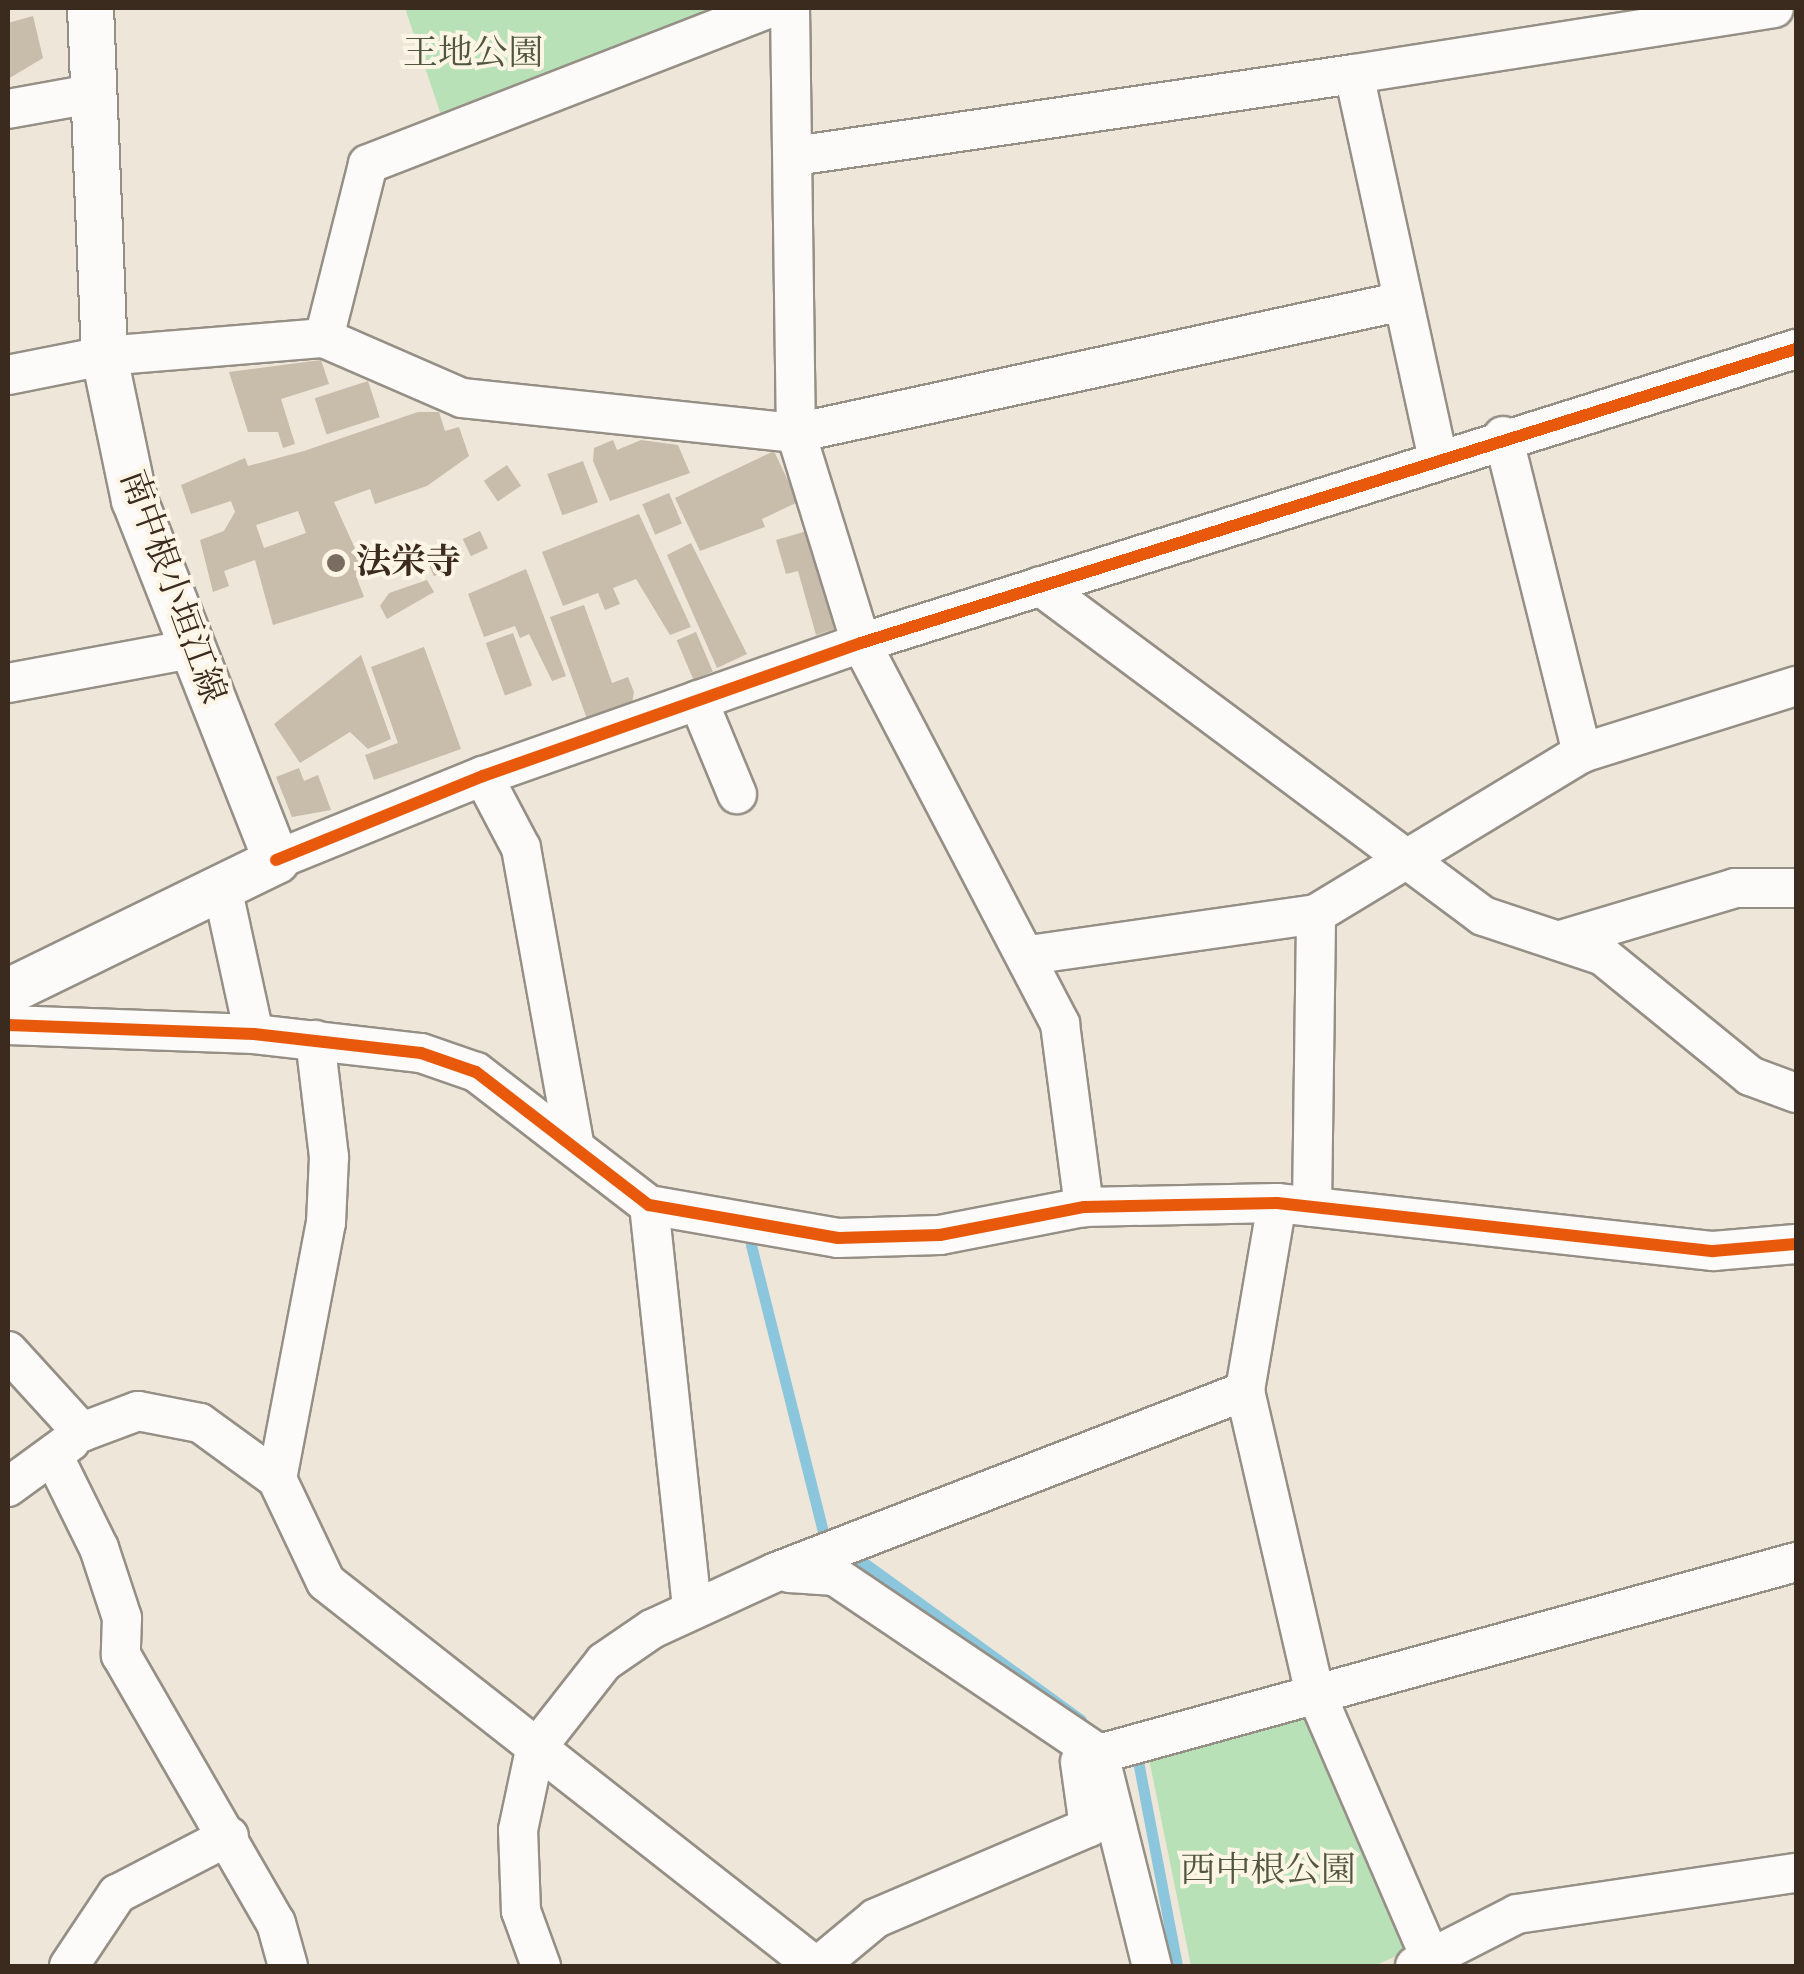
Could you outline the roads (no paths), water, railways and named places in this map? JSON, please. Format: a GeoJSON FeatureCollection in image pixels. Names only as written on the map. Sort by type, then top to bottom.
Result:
{"type":"FeatureCollection","features":[{"type":"Feature","properties":{"kind":"main road","name":"南中根小垣江線"},"geometry":{"type":"LineString","coordinates":[[90,8],[90,94],[104,356],[134,500],[276,860]]}},
{"type":"Feature","properties":{"kind":"main road"},"geometry":{"type":"LineString","coordinates":[[8,992],[276,860]]}},
{"type":"Feature","properties":{"kind":"street"},"geometry":{"type":"LineString","coordinates":[[324,338],[368,164],[771,8]]}},
{"type":"Feature","properties":{"kind":"street"},"geometry":{"type":"LineString","coordinates":[[790,8],[796,433],[861,644],[1028,955],[1060,1024],[1084,1206]]}},
{"type":"Feature","properties":{"kind":"street"},"geometry":{"type":"LineString","coordinates":[[795,156],[1354,74],[1710,11],[1774,8]]}},
{"type":"Feature","properties":{"kind":"street"},"geometry":{"type":"LineString","coordinates":[[1354,74],[1437,456]]}},
{"type":"Feature","properties":{"kind":"street"},"geometry":{"type":"LineString","coordinates":[[8,110],[90,94]]}},
{"type":"Feature","properties":{"kind":"street"},"geometry":{"type":"LineString","coordinates":[[8,375],[104,356],[324,338],[462,398],[796,433],[1403,301]]}},
{"type":"Feature","properties":{"kind":"street"},"geometry":{"type":"LineString","coordinates":[[276,860],[484,776],[861,644],[1437,456],[1796,349]]}},
{"type":"Feature","properties":{"kind":"street"},"geometry":{"type":"LineString","coordinates":[[1503,436],[1582,752]]}},
{"type":"Feature","properties":{"kind":"street"},"geometry":{"type":"LineString","coordinates":[[1040,586],[1483,916],[1603,956],[1677,1009],[1750,1076],[1796,1093]]}},
{"type":"Feature","properties":{"kind":"street"},"geometry":{"type":"LineString","coordinates":[[8,683],[190,649]]}},
{"type":"Feature","properties":{"kind":"street"},"geometry":{"type":"LineString","coordinates":[[1028,955],[1316,914],[1582,752],[1796,686]]}},
{"type":"Feature","properties":{"kind":"street"},"geometry":{"type":"LineString","coordinates":[[698,700],[737,794]]}},
{"type":"Feature","properties":{"kind":"street"},"geometry":{"type":"LineString","coordinates":[[484,776],[521,848],[573,1138]]}},
{"type":"Feature","properties":{"kind":"street"},"geometry":{"type":"LineString","coordinates":[[222,887],[254,1034]]}},
{"type":"Feature","properties":{"kind":"street"},"geometry":{"type":"LineString","coordinates":[[1561,940],[1734,888],[1796,888]]}},
{"type":"Feature","properties":{"kind":"street"},"geometry":{"type":"LineString","coordinates":[[1316,914],[1294,1205],[1246,1391],[1314,1689],[1427,1964],[1518,1914],[1796,1873]]}},
{"type":"Feature","properties":{"kind":"street"},"geometry":{"type":"LineString","coordinates":[[8,1024],[254,1034],[421,1053],[476,1072],[573,1138],[649,1205],[838,1238],[940,1235],[1084,1206],[1294,1205],[1713,1251],[1796,1244]]}},
{"type":"Feature","properties":{"kind":"street"},"geometry":{"type":"LineString","coordinates":[[277,1479],[326,1223],[330,1157],[315,1040]]}},
{"type":"Feature","properties":{"kind":"street"},"geometry":{"type":"LineString","coordinates":[[649,1205],[692,1609]]}},
{"type":"Feature","properties":{"kind":"street"},"geometry":{"type":"LineString","coordinates":[[8,1351],[68,1444],[122,1618],[122,1655],[276,1923],[288,1966]]}},
{"type":"Feature","properties":{"kind":"street"},"geometry":{"type":"LineString","coordinates":[[542,1966],[521,1910],[518,1830],[535,1750],[604,1662],[692,1609],[776,1572],[1246,1391]]}},
{"type":"Feature","properties":{"kind":"street"},"geometry":{"type":"LineString","coordinates":[[8,1487],[68,1444],[138,1411],[200,1423],[277,1479],[326,1582],[535,1750],[816,1966],[876,1918],[1089,1827],[1093,1748]]}},
{"type":"Feature","properties":{"kind":"street"},"geometry":{"type":"LineString","coordinates":[[1093,1748],[1147,1740],[1314,1689],[1796,1562]]}},
{"type":"Feature","properties":{"kind":"street"},"geometry":{"type":"LineString","coordinates":[[776,1572],[835,1576],[1093,1748],[1152,1966]]}},
{"type":"Feature","properties":{"kind":"street"},"geometry":{"type":"LineString","coordinates":[[69,1966],[117,1894],[229,1836]]}},
{"type":"Feature","properties":{"kind":"waterway"},"geometry":{"type":"LineString","coordinates":[[751,1245],[824,1535],[834,1541]]}},
{"type":"Feature","properties":{"kind":"waterway"},"geometry":{"type":"LineString","coordinates":[[849,1552],[1081,1720]]}},
{"type":"Feature","properties":{"kind":"waterway"},"geometry":{"type":"LineString","coordinates":[[1129,1754],[1138,1761],[1177,1966]]}},
{"type":"Feature","properties":{"kind":"place","name":"法栄寺"},"geometry":{"type":"Point","coordinates":[336,563]}},
{"type":"Feature","properties":{"kind":"park label","name":"王地公園"},"geometry":{"type":"Point","coordinates":[473,54]}},
{"type":"Feature","properties":{"kind":"park label","name":"西中根公園"},"geometry":{"type":"Point","coordinates":[1268,1871]}}]}
